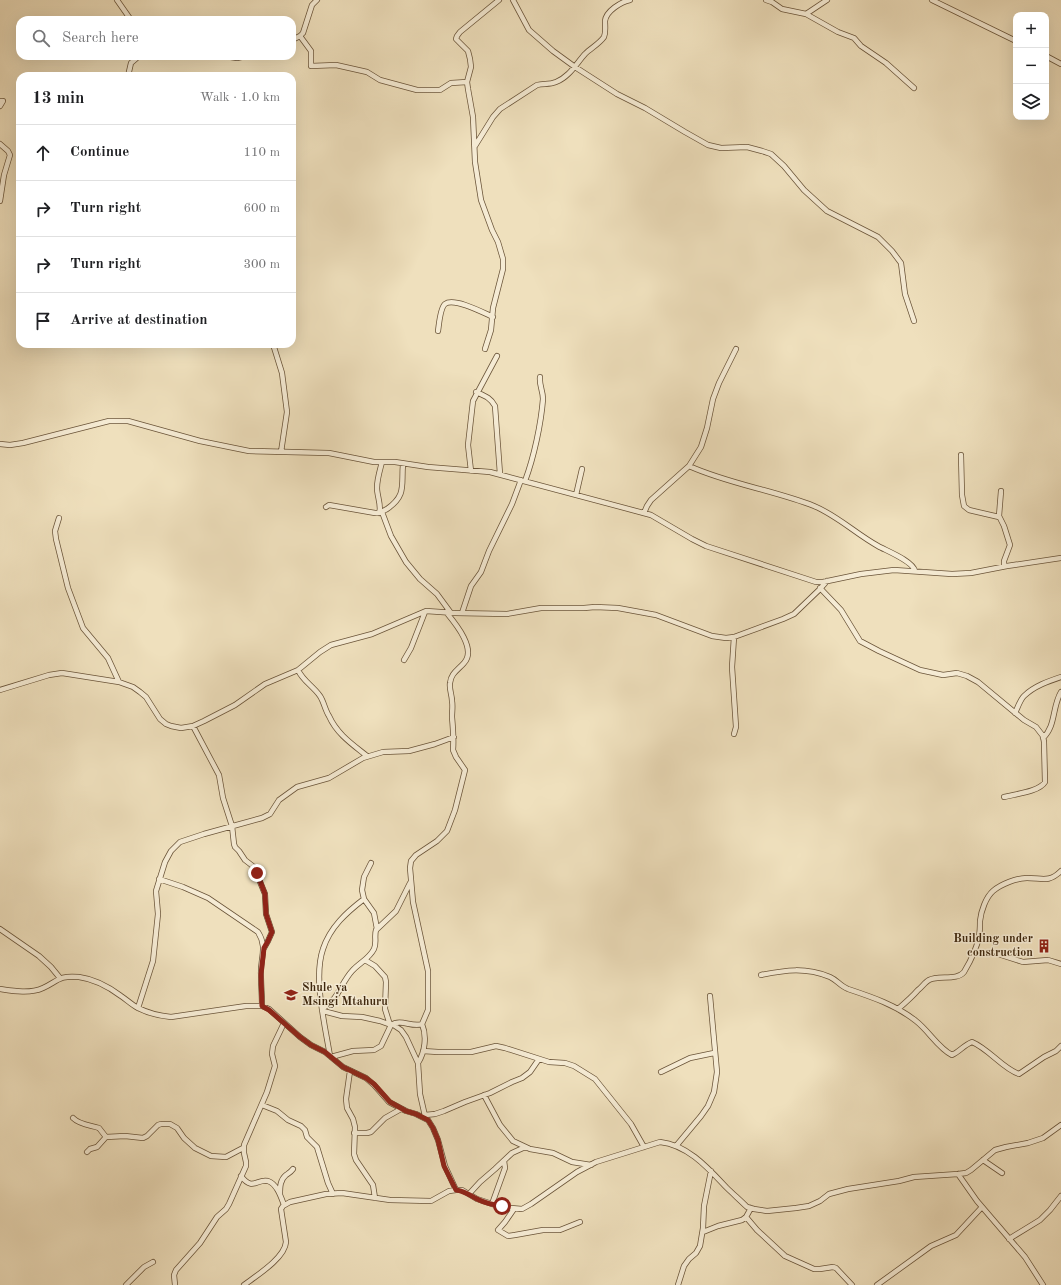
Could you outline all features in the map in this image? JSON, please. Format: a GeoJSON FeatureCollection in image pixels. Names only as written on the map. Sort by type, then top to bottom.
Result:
{"type":"FeatureCollection","features":[{"type":"Feature","properties":{"kind":"street"},"geometry":{"type":"LineString","coordinates":[[117,0],[128,16]]}},
{"type":"Feature","properties":{"kind":"street"},"geometry":{"type":"LineString","coordinates":[[296,38],[303,34],[312,5],[317,0]]}},
{"type":"Feature","properties":{"kind":"street"},"geometry":{"type":"LineString","coordinates":[[485,348],[491,330],[493,308],[503,269],[498,242],[481,200],[474,162],[473,117],[467,82],[471,67],[470,59],[468,51],[456,39],[457,36],[472,22],[499,0]]}},
{"type":"Feature","properties":{"kind":"street"},"geometry":{"type":"LineString","coordinates":[[513,0],[529,30],[575,67],[618,94],[708,145],[721,148],[747,147],[770,154],[784,166],[804,190],[827,211],[878,237],[892,251],[901,263],[905,294],[914,321]]}},
{"type":"Feature","properties":{"kind":"street"},"geometry":{"type":"LineString","coordinates":[[474,148],[500,109],[520,95],[537,86],[551,84],[559,80],[575,67],[606,34],[606,17],[619,4],[630,0]]}},
{"type":"Feature","properties":{"kind":"street"},"geometry":{"type":"LineString","coordinates":[[766,0],[782,9],[806,14],[838,32],[854,38],[861,46],[886,63],[914,88]]}},
{"type":"Feature","properties":{"kind":"street"},"geometry":{"type":"LineString","coordinates":[[806,14],[827,0]]}},
{"type":"Feature","properties":{"kind":"street"},"geometry":{"type":"LineString","coordinates":[[932,0],[1013,40]]}},
{"type":"Feature","properties":{"kind":"street"},"geometry":{"type":"LineString","coordinates":[[300,36],[311,52],[311,66],[336,65],[367,72],[380,80],[417,90],[440,90],[451,83],[467,82]]}},
{"type":"Feature","properties":{"kind":"street"},"geometry":{"type":"LineString","coordinates":[[1049,58],[1061,64]]}},
{"type":"Feature","properties":{"kind":"street"},"geometry":{"type":"LineString","coordinates":[[129,72],[131,63],[134,60]]}},
{"type":"Feature","properties":{"kind":"street"},"geometry":{"type":"LineString","coordinates":[[0,101],[3,101],[0,106]]}},
{"type":"Feature","properties":{"kind":"street"},"geometry":{"type":"LineString","coordinates":[[0,144],[8,151],[10,155],[4,175],[0,200]]}},
{"type":"Feature","properties":{"kind":"street"},"geometry":{"type":"LineString","coordinates":[[438,331],[442,309],[445,304],[462,304],[493,317]]}},
{"type":"Feature","properties":{"kind":"street"},"geometry":{"type":"LineString","coordinates":[[274,348],[282,373],[287,412],[283,448],[281,452]]}},
{"type":"Feature","properties":{"kind":"street"},"geometry":{"type":"LineString","coordinates":[[644,513],[651,500],[689,466],[701,447],[707,428],[713,399],[719,383],[736,349]]}},
{"type":"Feature","properties":{"kind":"street"},"geometry":{"type":"LineString","coordinates":[[471,471],[468,434],[473,401],[476,392],[497,356]]}},
{"type":"Feature","properties":{"kind":"street"},"geometry":{"type":"LineString","coordinates":[[462,614],[471,586],[481,572],[489,551],[530,467],[542,409],[543,394],[540,388],[540,377]]}},
{"type":"Feature","properties":{"kind":"street"},"geometry":{"type":"LineString","coordinates":[[476,392],[492,401],[495,406],[500,474]]}},
{"type":"Feature","properties":{"kind":"street"},"geometry":{"type":"LineString","coordinates":[[0,444],[10,445],[23,443],[118,420],[128,421],[200,441],[250,451],[329,453],[356,459],[500,474],[644,513],[656,518],[706,546],[816,582],[894,570],[952,574],[970,573],[1004,566],[1061,558]]}},
{"type":"Feature","properties":{"kind":"street"},"geometry":{"type":"LineString","coordinates":[[961,455],[962,495],[964,506],[969,510],[999,517]]}},
{"type":"Feature","properties":{"kind":"street"},"geometry":{"type":"LineString","coordinates":[[382,462],[377,480],[377,497],[381,513],[391,536],[406,562],[420,579],[437,594],[460,630],[468,650],[468,657],[464,663],[455,670],[450,683],[454,750],[456,757],[465,770],[455,810],[447,831],[442,838],[416,856],[411,861],[410,868],[415,910],[428,971],[428,1010],[422,1024],[425,1039],[423,1051],[418,1063]]}},
{"type":"Feature","properties":{"kind":"street"},"geometry":{"type":"LineString","coordinates":[[326,507],[329,504],[381,513],[393,505],[402,492],[403,464]]}},
{"type":"Feature","properties":{"kind":"street"},"geometry":{"type":"LineString","coordinates":[[689,466],[702,472],[777,493],[814,506],[840,520],[873,544],[906,561],[912,565],[915,571]]}},
{"type":"Feature","properties":{"kind":"street"},"geometry":{"type":"LineString","coordinates":[[576,495],[582,469]]}},
{"type":"Feature","properties":{"kind":"street"},"geometry":{"type":"LineString","coordinates":[[1001,491],[999,517],[1004,526],[1010,545],[1004,561],[1004,566]]}},
{"type":"Feature","properties":{"kind":"street"},"geometry":{"type":"LineString","coordinates":[[59,518],[55,531],[56,539],[74,608],[83,628],[108,658],[119,682]]}},
{"type":"Feature","properties":{"kind":"street"},"geometry":{"type":"LineString","coordinates":[[0,690],[49,675],[62,673],[119,682],[140,692],[146,697],[160,719],[166,724],[181,728],[193,726],[235,705],[265,684],[298,670],[331,645],[372,634],[425,612],[507,614],[551,608],[618,608],[644,611],[712,636],[726,638],[734,637],[786,618],[799,609],[827,581]]}},
{"type":"Feature","properties":{"kind":"street"},"geometry":{"type":"LineString","coordinates":[[820,588],[840,610],[860,641],[920,670],[943,675],[957,673],[967,676],[978,682],[1015,713],[1040,731],[1043,738],[1044,784],[1028,792],[1004,797]]}},
{"type":"Feature","properties":{"kind":"street"},"geometry":{"type":"LineString","coordinates":[[404,660],[411,648],[425,612]]}},
{"type":"Feature","properties":{"kind":"street"},"geometry":{"type":"LineString","coordinates":[[734,637],[732,667],[736,727],[734,734]]}},
{"type":"Feature","properties":{"kind":"street"},"geometry":{"type":"LineString","coordinates":[[298,670],[301,677],[321,697],[328,716],[336,729],[350,743],[367,756]]}},
{"type":"Feature","properties":{"kind":"street"},"geometry":{"type":"LineString","coordinates":[[1015,713],[1023,697],[1029,692],[1043,684],[1061,677]]}},
{"type":"Feature","properties":{"kind":"street"},"geometry":{"type":"LineString","coordinates":[[1043,738],[1051,729],[1054,712],[1061,692]]}},
{"type":"Feature","properties":{"kind":"street"},"geometry":{"type":"LineString","coordinates":[[193,726],[219,775],[223,798],[232,826],[235,847],[239,850],[245,860],[254,867],[265,894],[266,914],[272,932],[264,948]]}},
{"type":"Feature","properties":{"kind":"street"},"geometry":{"type":"LineString","coordinates":[[138,1008],[153,961],[158,926],[156,891],[159,879],[165,862],[180,842],[262,818],[270,814],[279,800],[296,787],[329,778],[367,756],[383,752],[409,751],[436,744],[454,737]]}},
{"type":"Feature","properties":{"kind":"street"},"geometry":{"type":"LineString","coordinates":[[371,863],[364,877],[362,890],[364,899],[374,913],[377,929]]}},
{"type":"Feature","properties":{"kind":"street"},"geometry":{"type":"LineString","coordinates":[[898,1009],[930,979],[956,977],[962,974],[980,936],[980,920],[983,907],[988,896],[992,892],[1008,883],[1026,878],[1038,880],[1053,878],[1061,871]]}},
{"type":"Feature","properties":{"kind":"street"},"geometry":{"type":"LineString","coordinates":[[159,879],[183,887],[215,902],[258,932],[262,938],[264,948],[261,974],[262,1006]]}},
{"type":"Feature","properties":{"kind":"street"},"geometry":{"type":"LineString","coordinates":[[323,1009],[332,1002],[352,970],[365,960],[375,947],[375,933],[377,929],[396,911],[411,881]]}},
{"type":"Feature","properties":{"kind":"street"},"geometry":{"type":"LineString","coordinates":[[331,1057],[320,983],[320,966],[323,948],[331,932],[342,917],[364,899]]}},
{"type":"Feature","properties":{"kind":"street"},"geometry":{"type":"LineString","coordinates":[[0,929],[39,956],[60,978]]}},
{"type":"Feature","properties":{"kind":"street"},"geometry":{"type":"LineString","coordinates":[[973,953],[998,954],[1023,962],[1048,960],[1061,964]]}},
{"type":"Feature","properties":{"kind":"street"},"geometry":{"type":"LineString","coordinates":[[365,960],[375,966],[385,977],[385,1009],[391,1025]]}},
{"type":"Feature","properties":{"kind":"street"},"geometry":{"type":"LineString","coordinates":[[761,975],[793,969],[822,974],[835,979],[843,987],[875,998],[906,1013],[952,1055],[966,1044],[972,1042],[983,1048],[1010,1070],[1020,1074],[1044,1057],[1056,1051],[1061,1046]]}},
{"type":"Feature","properties":{"kind":"street"},"geometry":{"type":"LineString","coordinates":[[0,989],[23,991],[35,990],[43,988],[60,978],[80,977],[92,980],[111,989],[138,1008],[171,1018],[235,1007],[262,1006],[269,1010],[300,1037],[350,1071],[366,1078],[374,1084],[390,1102],[401,1109],[426,1117],[484,1095],[522,1078],[530,1072],[539,1058]]}},
{"type":"Feature","properties":{"kind":"street"},"geometry":{"type":"LineString","coordinates":[[676,1146],[701,1116],[708,1106],[714,1092],[717,1072],[714,1053],[710,996]]}},
{"type":"Feature","properties":{"kind":"street"},"geometry":{"type":"LineString","coordinates":[[323,1009],[342,1016],[362,1017],[380,1021],[401,1030],[406,1036],[418,1063],[420,1094],[426,1117],[438,1140],[444,1166],[456,1190]]}},
{"type":"Feature","properties":{"kind":"street"},"geometry":{"type":"LineString","coordinates":[[331,1057],[353,1052],[374,1050],[380,1046],[391,1025],[402,1022],[418,1026],[422,1024]]}},
{"type":"Feature","properties":{"kind":"street"},"geometry":{"type":"LineString","coordinates":[[175,1285],[174,1274],[176,1270],[200,1243],[217,1217],[226,1209],[241,1176],[246,1162],[243,1148],[262,1105],[275,1066],[272,1054],[273,1046],[284,1023]]}},
{"type":"Feature","properties":{"kind":"street"},"geometry":{"type":"LineString","coordinates":[[423,1051],[471,1052],[496,1046],[549,1062],[565,1063],[574,1066],[595,1079],[631,1124],[644,1146]]}},
{"type":"Feature","properties":{"kind":"street"},"geometry":{"type":"LineString","coordinates":[[661,1072],[690,1058],[714,1053]]}},
{"type":"Feature","properties":{"kind":"street"},"geometry":{"type":"LineString","coordinates":[[350,1071],[346,1099],[347,1108],[353,1119],[355,1127],[354,1154],[356,1160],[373,1185],[375,1198]]}},
{"type":"Feature","properties":{"kind":"street"},"geometry":{"type":"LineString","coordinates":[[484,1095],[500,1125],[513,1141],[528,1148],[553,1153],[572,1162],[591,1165]]}},
{"type":"Feature","properties":{"kind":"street"},"geometry":{"type":"LineString","coordinates":[[262,1105],[277,1111],[288,1120],[301,1126],[305,1130],[307,1137],[317,1147],[333,1194]]}},
{"type":"Feature","properties":{"kind":"street"},"geometry":{"type":"LineString","coordinates":[[354,1133],[371,1132],[385,1118],[401,1109]]}},
{"type":"Feature","properties":{"kind":"street"},"geometry":{"type":"LineString","coordinates":[[73,1118],[85,1125],[100,1128],[106,1137]]}},
{"type":"Feature","properties":{"kind":"street"},"geometry":{"type":"LineString","coordinates":[[87,1152],[90,1149],[97,1147],[106,1137],[125,1136],[142,1138],[147,1136],[161,1124],[170,1124],[177,1128],[184,1138],[195,1148],[210,1156],[226,1157],[243,1148]]}},
{"type":"Feature","properties":{"kind":"street"},"geometry":{"type":"LineString","coordinates":[[244,1285],[274,1261],[286,1246],[281,1214],[282,1209],[284,1205],[299,1199],[342,1193],[390,1200],[431,1201],[449,1191],[462,1190],[477,1199],[492,1204],[519,1209],[525,1207],[577,1172],[596,1162],[660,1142],[669,1143],[676,1146],[697,1159],[711,1170],[747,1207],[767,1211],[809,1206],[820,1201],[829,1194],[848,1189],[899,1181],[914,1177],[966,1173],[995,1150],[1028,1143],[1042,1138],[1061,1125]]}},
{"type":"Feature","properties":{"kind":"street"},"geometry":{"type":"LineString","coordinates":[[469,1194],[512,1153],[523,1148],[528,1148]]}},
{"type":"Feature","properties":{"kind":"street"},"geometry":{"type":"LineString","coordinates":[[983,1160],[1002,1173]]}},
{"type":"Feature","properties":{"kind":"street"},"geometry":{"type":"LineString","coordinates":[[492,1204],[505,1168],[504,1161]]}},
{"type":"Feature","properties":{"kind":"street"},"geometry":{"type":"LineString","coordinates":[[280,1194],[282,1179],[291,1172],[293,1168]]}},
{"type":"Feature","properties":{"kind":"street"},"geometry":{"type":"LineString","coordinates":[[678,1285],[680,1274],[684,1266],[696,1253],[700,1246],[703,1232],[704,1206],[711,1170]]}},
{"type":"Feature","properties":{"kind":"street"},"geometry":{"type":"LineString","coordinates":[[958,1174],[982,1207],[1025,1258],[1043,1285]]}},
{"type":"Feature","properties":{"kind":"street"},"geometry":{"type":"LineString","coordinates":[[241,1176],[249,1184],[265,1181],[275,1186],[284,1205]]}},
{"type":"Feature","properties":{"kind":"street"},"geometry":{"type":"LineString","coordinates":[[1009,1239],[1040,1220],[1061,1196]]}},
{"type":"Feature","properties":{"kind":"street"},"geometry":{"type":"LineString","coordinates":[[877,1285],[931,1246],[956,1235],[982,1207]]}},
{"type":"Feature","properties":{"kind":"street"},"geometry":{"type":"LineString","coordinates":[[703,1232],[718,1226],[737,1222],[746,1217],[751,1208]]}},
{"type":"Feature","properties":{"kind":"street"},"geometry":{"type":"LineString","coordinates":[[514,1209],[498,1230],[508,1236],[543,1230],[560,1230],[580,1222]]}},
{"type":"Feature","properties":{"kind":"street"},"geometry":{"type":"LineString","coordinates":[[746,1217],[757,1230],[785,1256],[814,1269],[836,1268],[852,1285]]}},
{"type":"Feature","properties":{"kind":"street"},"geometry":{"type":"LineString","coordinates":[[126,1285],[144,1267],[153,1262]]}},
{"type":"Feature","properties":{"kind":"place","name":"Building under construction"},"geometry":{"type":"Point","coordinates":[1044,946]}},
{"type":"Feature","properties":{"kind":"place","name":"Shule ya Msingi Mtahuru"},"geometry":{"type":"Point","coordinates":[291,995]}},
{"type":"Feature","properties":{"kind":"route"},"geometry":{"type":"LineString","coordinates":[[257,873],[265,894],[266,914],[272,928],[272,932],[264,948],[261,974],[262,1006],[277,1016],[311,1045],[325,1052],[343,1067],[366,1078],[374,1084],[382,1095],[390,1102],[406,1111],[428,1120],[438,1140],[444,1166],[456,1190],[462,1190],[477,1199],[502,1206]]}}]}
